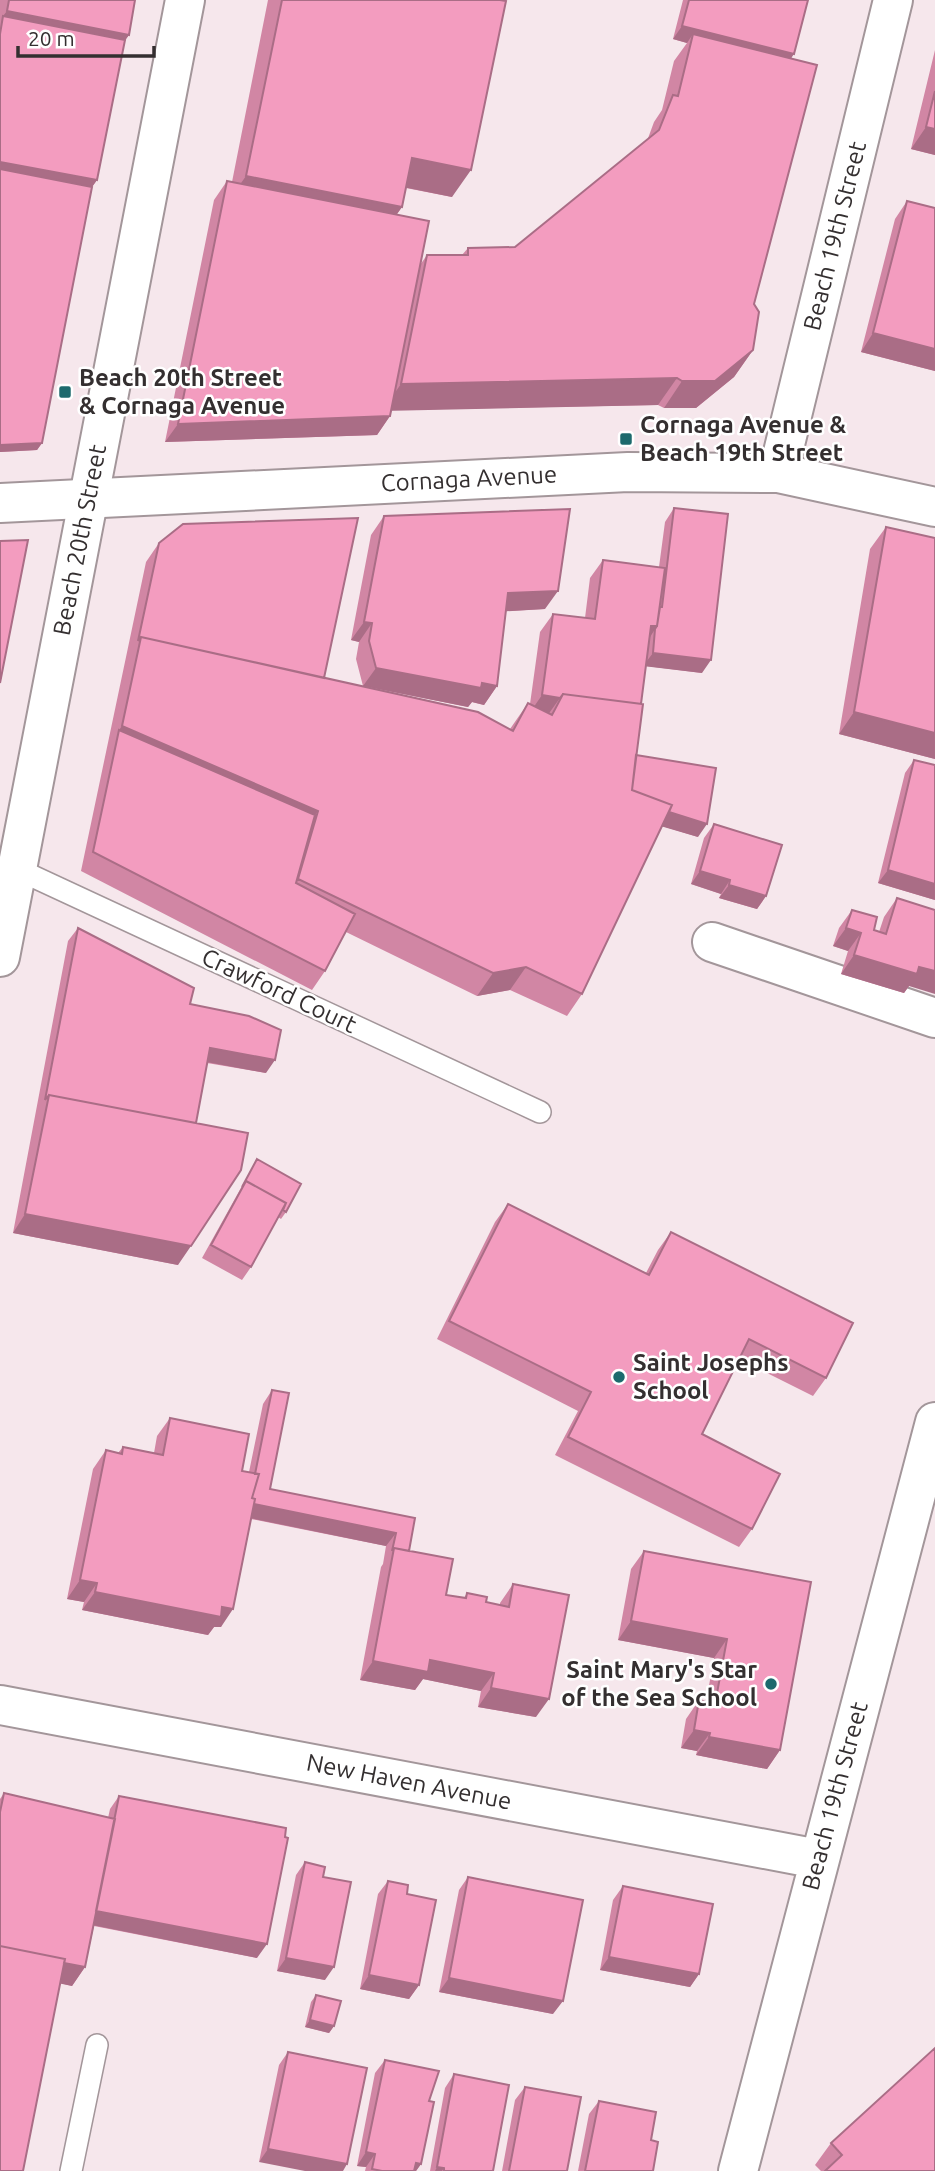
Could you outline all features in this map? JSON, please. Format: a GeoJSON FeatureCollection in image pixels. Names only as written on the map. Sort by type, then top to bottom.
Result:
{"type":"FeatureCollection","features":[{"type":"Feature","properties":{"kind":"street","name":"Beach 20th Street"},"geometry":{"type":"LineString","coordinates":[[0,957],[185,0]]}},
{"type":"Feature","properties":{"kind":"street","name":"Beach 19th Street"},"geometry":{"type":"LineString","coordinates":[[778,472],[893,0]]}},
{"type":"Feature","properties":{"kind":"street","name":"Cornaga Avenue"},"geometry":{"type":"LineString","coordinates":[[0,503],[628,472],[778,472],[935,508]]}},
{"type":"Feature","properties":{"kind":"street"},"geometry":{"type":"LineString","coordinates":[[712,942],[935,1018]]}},
{"type":"Feature","properties":{"kind":"street","name":"Beach 19th Street"},"geometry":{"type":"LineString","coordinates":[[738,2171],[935,1422]]}},
{"type":"Feature","properties":{"kind":"street","name":"New Haven Avenue"},"geometry":{"type":"LineString","coordinates":[[0,1704],[818,1859]]}},
{"type":"Feature","properties":{"kind":"lane","name":"Crawford Court"},"geometry":{"type":"LineString","coordinates":[[17,869],[540,1112]]}},
{"type":"Feature","properties":{"kind":"lane"},"geometry":{"type":"LineString","coordinates":[[71,2171],[97,2045]]}},
{"type":"Feature","properties":{"kind":"building"},"geometry":{"type":"Polygon","coordinates":[[[9,0],[135,0],[129,35],[7,11],[9,0]]]}},
{"type":"Feature","properties":{"kind":"building"},"geometry":{"type":"Polygon","coordinates":[[[282,0],[506,1],[471,170],[412,158],[402,207],[246,176],[282,0]]]}},
{"type":"Feature","properties":{"kind":"building"},"geometry":{"type":"Polygon","coordinates":[[[689,0],[808,0],[794,54],[682,26],[689,0]]]}},
{"type":"Feature","properties":{"kind":"building"},"geometry":{"type":"Polygon","coordinates":[[[3,16],[125,40],[97,180],[0,162],[0,34],[3,16]]]}},
{"type":"Feature","properties":{"kind":"building"},"geometry":{"type":"Polygon","coordinates":[[[693,34],[817,65],[754,304],[759,312],[753,350],[715,381],[682,381],[677,378],[401,384],[427,255],[468,255],[468,248],[515,247],[659,130],[673,95],[678,96],[693,34]]]}},
{"type":"Feature","properties":{"kind":"building"},"geometry":{"type":"Polygon","coordinates":[[[935,91],[935,129],[926,127],[935,91]]]}},
{"type":"Feature","properties":{"kind":"building"},"geometry":{"type":"Polygon","coordinates":[[[0,169],[92,187],[42,443],[0,445],[0,169]]]}},
{"type":"Feature","properties":{"kind":"building"},"geometry":{"type":"Polygon","coordinates":[[[227,181],[429,221],[390,416],[178,424],[227,181]]]}},
{"type":"Feature","properties":{"kind":"building"},"geometry":{"type":"Polygon","coordinates":[[[907,201],[935,208],[935,349],[873,333],[907,201]]]}},
{"type":"Feature","properties":{"kind":"building"},"geometry":{"type":"Polygon","coordinates":[[[674,508],[728,514],[711,660],[653,653],[655,629],[662,607],[674,508]]]}},
{"type":"Feature","properties":{"kind":"building"},"geometry":{"type":"Polygon","coordinates":[[[570,509],[558,591],[508,593],[497,686],[482,683],[481,688],[376,668],[369,641],[372,623],[364,622],[384,516],[570,509]]]}},
{"type":"Feature","properties":{"kind":"building"},"geometry":{"type":"Polygon","coordinates":[[[358,518],[324,678],[141,637],[138,641],[159,543],[183,524],[358,518]]]}},
{"type":"Feature","properties":{"kind":"building"},"geometry":{"type":"Polygon","coordinates":[[[886,527],[935,538],[935,733],[854,712],[886,527]]]}},
{"type":"Feature","properties":{"kind":"building"},"geometry":{"type":"Polygon","coordinates":[[[28,540],[0,683],[0,541],[28,540]]]}},
{"type":"Feature","properties":{"kind":"building"},"geometry":{"type":"Polygon","coordinates":[[[603,560],[665,568],[657,626],[651,626],[641,704],[563,694],[560,698],[542,695],[553,614],[595,619],[603,560]]]}},
{"type":"Feature","properties":{"kind":"building"},"geometry":{"type":"Polygon","coordinates":[[[141,637],[478,712],[513,731],[528,703],[552,715],[563,694],[643,704],[632,790],[672,805],[582,994],[526,967],[493,973],[298,879],[318,811],[122,726],[141,637]]]}},
{"type":"Feature","properties":{"kind":"building"},"geometry":{"type":"Polygon","coordinates":[[[119,730],[315,815],[296,883],[355,914],[325,971],[93,852],[119,730]]]}},
{"type":"Feature","properties":{"kind":"building"},"geometry":{"type":"Polygon","coordinates":[[[636,755],[716,768],[707,824],[669,812],[672,805],[632,790],[636,755]]]}},
{"type":"Feature","properties":{"kind":"building"},"geometry":{"type":"Polygon","coordinates":[[[914,760],[935,765],[935,884],[888,870],[914,760]]]}},
{"type":"Feature","properties":{"kind":"building"},"geometry":{"type":"Polygon","coordinates":[[[714,824],[782,845],[766,896],[729,885],[730,880],[700,871],[714,824]]]}},
{"type":"Feature","properties":{"kind":"building"},"geometry":{"type":"Polygon","coordinates":[[[897,898],[935,910],[935,971],[919,967],[917,974],[854,955],[861,933],[846,928],[852,910],[877,917],[874,930],[886,934],[897,898]]]}},
{"type":"Feature","properties":{"kind":"building"},"geometry":{"type":"Polygon","coordinates":[[[78,928],[194,988],[190,1004],[249,1016],[281,1030],[275,1060],[210,1048],[196,1123],[49,1095],[45,1100],[78,928]]]}},
{"type":"Feature","properties":{"kind":"building"},"geometry":{"type":"Polygon","coordinates":[[[49,1095],[248,1133],[241,1170],[191,1246],[25,1214],[49,1095]]]}},
{"type":"Feature","properties":{"kind":"building"},"geometry":{"type":"Polygon","coordinates":[[[257,1159],[301,1184],[286,1212],[283,1210],[286,1203],[246,1181],[242,1187],[257,1159]]]}},
{"type":"Feature","properties":{"kind":"building"},"geometry":{"type":"Polygon","coordinates":[[[246,1181],[286,1203],[251,1267],[211,1245],[246,1181]]]}},
{"type":"Feature","properties":{"kind":"building","name":"Saint Josephs School"},"geometry":{"type":"Polygon","coordinates":[[[508,1204],[649,1275],[671,1232],[853,1323],[826,1378],[749,1339],[702,1434],[780,1474],[752,1529],[568,1437],[591,1392],[449,1321],[508,1204]]]}},
{"type":"Feature","properties":{"kind":"building"},"geometry":{"type":"Polygon","coordinates":[[[272,1390],[289,1393],[270,1489],[415,1518],[409,1551],[394,1548],[392,1551],[396,1533],[254,1504],[255,1499],[252,1498],[259,1474],[255,1474],[272,1390]]]}},
{"type":"Feature","properties":{"kind":"building"},"geometry":{"type":"Polygon","coordinates":[[[170,1418],[249,1434],[242,1471],[259,1474],[252,1498],[255,1499],[233,1609],[222,1607],[221,1617],[95,1592],[97,1583],[80,1580],[106,1450],[122,1454],[123,1447],[163,1455],[170,1418]]]}},
{"type":"Feature","properties":{"kind":"building"},"geometry":{"type":"Polygon","coordinates":[[[394,1548],[453,1559],[446,1595],[466,1598],[467,1593],[487,1597],[486,1602],[509,1607],[513,1584],[569,1595],[549,1699],[491,1688],[494,1673],[430,1660],[428,1672],[373,1661],[394,1548]]]}},
{"type":"Feature","properties":{"kind":"building"},"geometry":{"type":"Polygon","coordinates":[[[644,1551],[811,1582],[780,1750],[709,1737],[710,1733],[694,1730],[699,1700],[715,1704],[727,1639],[631,1621],[644,1551]]]}},
{"type":"Feature","properties":{"kind":"building"},"geometry":{"type":"Polygon","coordinates":[[[4,1793],[115,1819],[85,1967],[64,1963],[65,1959],[0,1946],[0,1812],[4,1793]]]}},
{"type":"Feature","properties":{"kind":"building"},"geometry":{"type":"Polygon","coordinates":[[[119,1796],[286,1828],[285,1837],[288,1838],[267,1944],[96,1911],[119,1796]]]}},
{"type":"Feature","properties":{"kind":"building"},"geometry":{"type":"Polygon","coordinates":[[[305,1862],[325,1867],[323,1877],[351,1882],[334,1967],[286,1958],[305,1862]]]}},
{"type":"Feature","properties":{"kind":"building"},"geometry":{"type":"Polygon","coordinates":[[[468,1877],[583,1900],[563,2001],[449,1978],[468,1877]]]}},
{"type":"Feature","properties":{"kind":"building"},"geometry":{"type":"Polygon","coordinates":[[[388,1881],[408,1885],[407,1894],[436,1900],[419,1985],[369,1975],[388,1881]]]}},
{"type":"Feature","properties":{"kind":"building"},"geometry":{"type":"Polygon","coordinates":[[[623,1886],[713,1904],[699,1974],[609,1957],[623,1886]]]}},
{"type":"Feature","properties":{"kind":"building"},"geometry":{"type":"Polygon","coordinates":[[[0,1946],[65,1959],[23,2171],[0,2171],[0,1946]]]}},
{"type":"Feature","properties":{"kind":"building"},"geometry":{"type":"Polygon","coordinates":[[[316,1995],[341,2001],[334,2026],[310,2020],[316,1995]]]}},
{"type":"Feature","properties":{"kind":"building"},"geometry":{"type":"Polygon","coordinates":[[[935,2048],[935,2171],[825,2171],[842,2155],[831,2143],[935,2048]]]}},
{"type":"Feature","properties":{"kind":"building"},"geometry":{"type":"Polygon","coordinates":[[[288,2052],[367,2068],[347,2164],[268,2149],[288,2052]]]}},
{"type":"Feature","properties":{"kind":"building"},"geometry":{"type":"Polygon","coordinates":[[[385,2060],[439,2071],[429,2101],[434,2102],[421,2164],[416,2163],[414,2171],[372,2169],[375,2154],[366,2152],[385,2060]]]}},
{"type":"Feature","properties":{"kind":"building"},"geometry":{"type":"Polygon","coordinates":[[[454,2074],[509,2085],[493,2171],[444,2171],[444,2168],[437,2167],[454,2074]]]}},
{"type":"Feature","properties":{"kind":"building"},"geometry":{"type":"Polygon","coordinates":[[[525,2087],[581,2097],[567,2171],[509,2171],[525,2087]]]}},
{"type":"Feature","properties":{"kind":"building"},"geometry":{"type":"Polygon","coordinates":[[[599,2101],[656,2112],[651,2140],[658,2142],[653,2171],[585,2171],[599,2101]]]}},
{"type":"Feature","properties":{"kind":"place","name":"Beach 20th Street & Cornaga Avenue"},"geometry":{"type":"Point","coordinates":[65,392]}},
{"type":"Feature","properties":{"kind":"place","name":"Cornaga Avenue & Beach 19th Street"},"geometry":{"type":"Point","coordinates":[626,439]}},
{"type":"Feature","properties":{"kind":"place","name":"Saint Josephs School"},"geometry":{"type":"Point","coordinates":[619,1377]}},
{"type":"Feature","properties":{"kind":"place","name":"Saint Mary's Star of the Sea School"},"geometry":{"type":"Point","coordinates":[771,1684]}}]}
